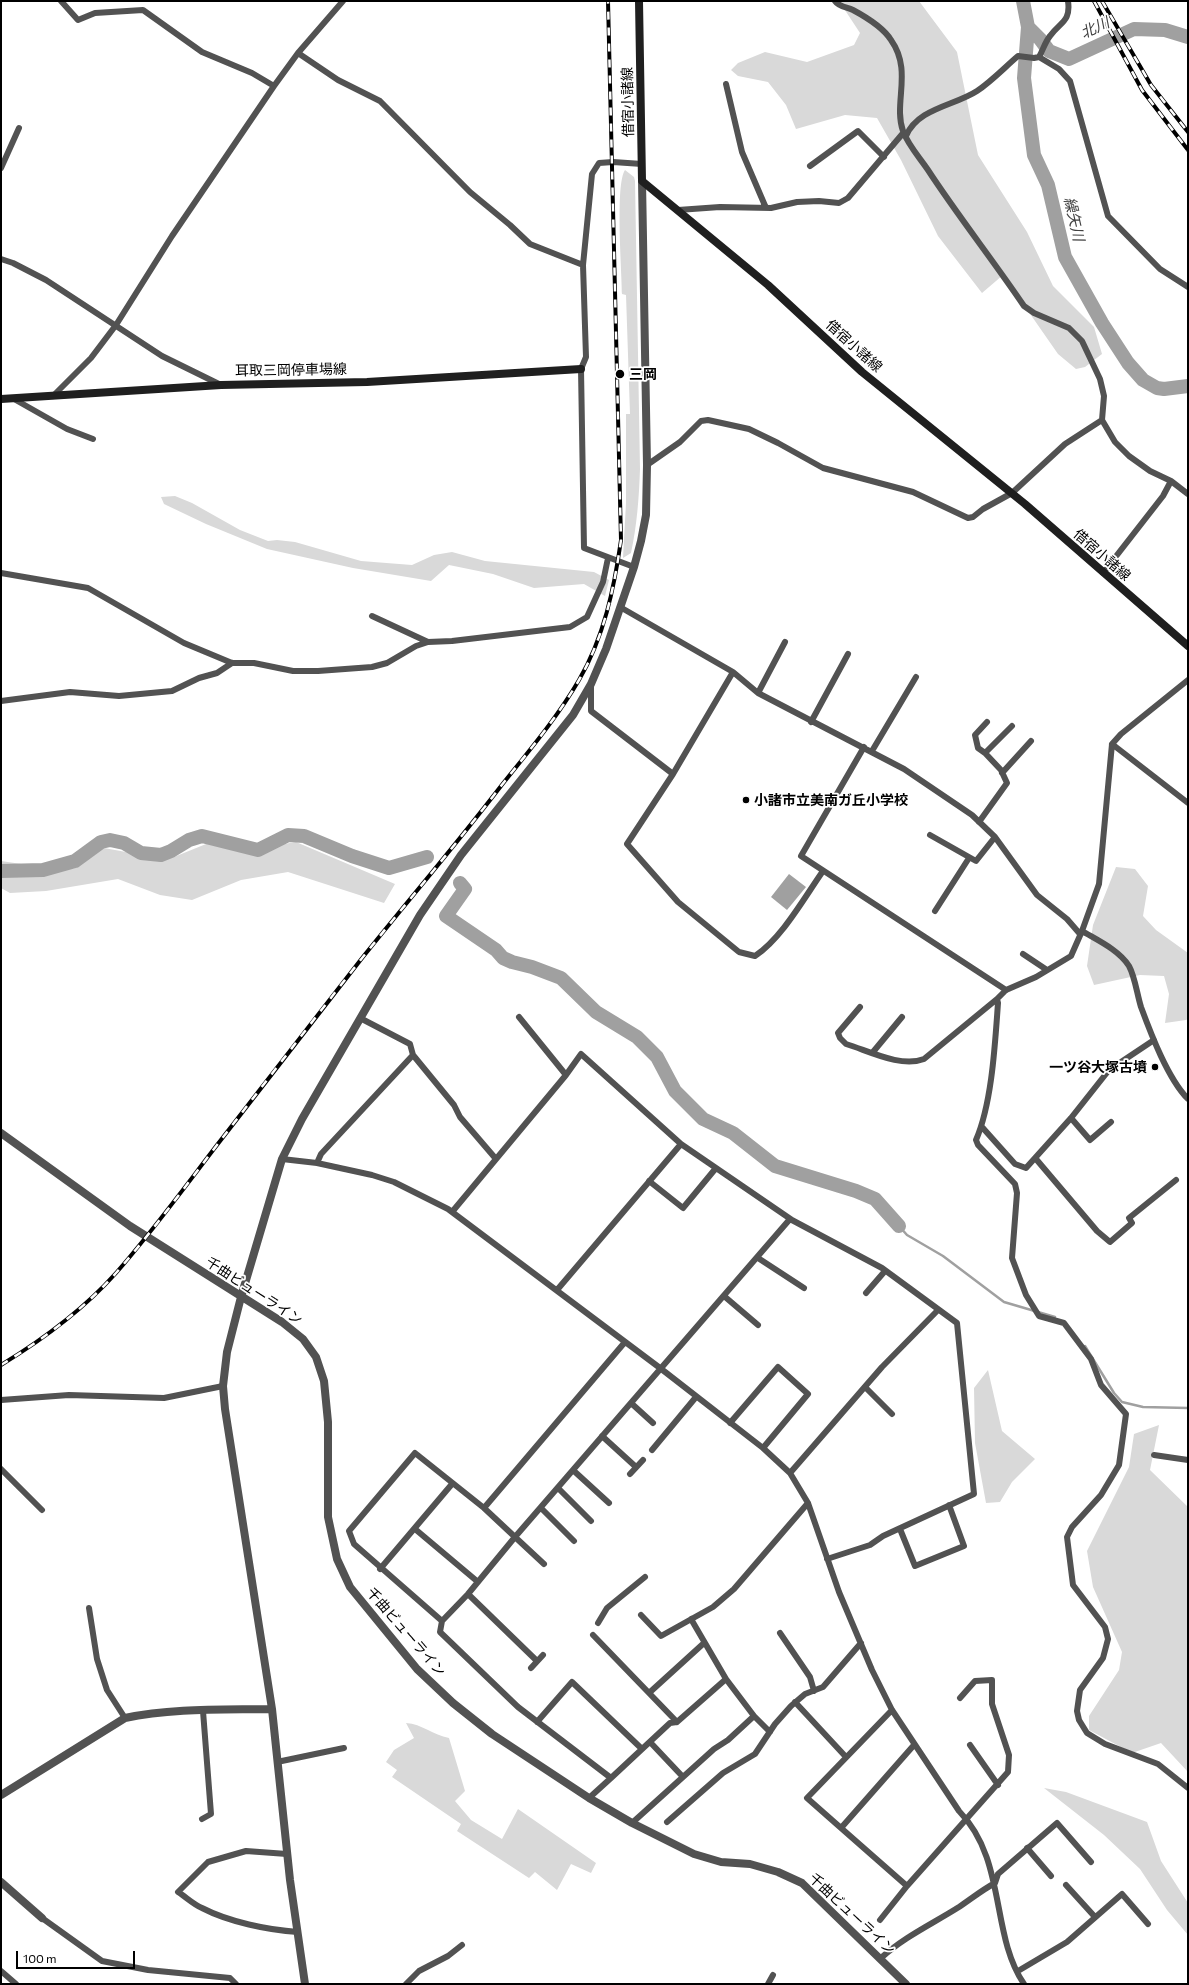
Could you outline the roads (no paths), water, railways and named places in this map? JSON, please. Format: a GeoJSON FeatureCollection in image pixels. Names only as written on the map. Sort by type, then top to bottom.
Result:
{"type":"FeatureCollection","features":[{"type":"Feature","properties":{"kind":"main road","name":"借宿小諸線"},"geometry":{"type":"LineString","coordinates":[[639,1],[642,182],[768,285],[873,380],[1012,494],[1188,646]]}},
{"type":"Feature","properties":{"kind":"main road","name":"耳取三岡停車場線"},"geometry":{"type":"LineString","coordinates":[[1,399],[221,385],[367,382],[581,369]]}},
{"type":"Feature","properties":{"kind":"street"},"geometry":{"type":"LineString","coordinates":[[61,1],[78,20],[94,14],[143,10],[202,52],[252,74],[274,86]]}},
{"type":"Feature","properties":{"kind":"street"},"geometry":{"type":"LineString","coordinates":[[53,396],[92,358],[116,325],[172,236],[274,86],[298,53],[343,1]]}},
{"type":"Feature","properties":{"kind":"street"},"geometry":{"type":"LineString","coordinates":[[835,1],[839,5],[852,10],[874,23],[891,40],[900,60],[903,78],[901,120],[905,134],[938,186],[1024,306],[1069,328],[1082,341],[1100,379],[1104,396],[1102,420],[1115,442],[1129,456],[1150,471],[1171,481],[1188,494]]}},
{"type":"Feature","properties":{"kind":"street"},"geometry":{"type":"LineString","coordinates":[[1038,55],[1050,36],[1061,27],[1068,17],[1068,1]]}},
{"type":"Feature","properties":{"kind":"street"},"geometry":{"type":"LineString","coordinates":[[298,53],[338,80],[380,101],[470,192],[510,224],[530,244],[584,265]]}},
{"type":"Feature","properties":{"kind":"street"},"geometry":{"type":"LineString","coordinates":[[678,210],[720,207],[766,208],[819,201],[839,203],[848,198],[920,117],[978,90],[1018,56],[1038,55],[1059,69],[1070,81],[1108,216],[1160,270],[1188,287]]}},
{"type":"Feature","properties":{"kind":"street"},"geometry":{"type":"LineString","coordinates":[[726,84],[742,152],[766,208]]}},
{"type":"Feature","properties":{"kind":"street"},"geometry":{"type":"LineString","coordinates":[[1,168],[20,128]]}},
{"type":"Feature","properties":{"kind":"street"},"geometry":{"type":"LineString","coordinates":[[810,166],[858,131],[884,157]]}},
{"type":"Feature","properties":{"kind":"street"},"geometry":{"type":"LineString","coordinates":[[634,567],[584,548],[581,369],[586,357],[584,265],[586,219],[592,174],[595,167],[605,162],[642,164]]}},
{"type":"Feature","properties":{"kind":"street"},"geometry":{"type":"LineString","coordinates":[[305,1984],[287,1854],[272,1709],[228,1432],[224,1386],[226,1352],[282,1159],[302,1119],[420,915],[461,855],[573,715],[591,684],[620,607],[634,567],[646,515],[647,465],[642,182]]}},
{"type":"Feature","properties":{"kind":"street"},"geometry":{"type":"LineString","coordinates":[[1,259],[13,263],[46,280],[162,356],[221,385]]}},
{"type":"Feature","properties":{"kind":"street"},"geometry":{"type":"LineString","coordinates":[[13,398],[67,429],[93,439]]}},
{"type":"Feature","properties":{"kind":"street"},"geometry":{"type":"LineString","coordinates":[[647,465],[680,442],[701,421],[708,420],[749,429],[823,468],[913,492],[968,518],[973,517],[983,509],[1012,494],[1065,444],[1102,420]]}},
{"type":"Feature","properties":{"kind":"street"},"geometry":{"type":"LineString","coordinates":[[1103,573],[1163,496],[1171,481]]}},
{"type":"Feature","properties":{"kind":"street"},"geometry":{"type":"LineString","coordinates":[[1,573],[88,588],[184,643],[232,663],[254,663],[293,671],[372,667],[387,663],[416,646],[428,642],[459,640],[570,627],[587,617],[603,582],[608,558]]}},
{"type":"Feature","properties":{"kind":"street"},"geometry":{"type":"LineString","coordinates":[[620,607],[733,672],[758,693],[811,722],[872,751],[904,769],[979,822],[995,837],[1037,895],[1081,932],[1116,953],[1129,966],[1141,1007],[1154,1040],[1178,1089],[1188,1099]]}},
{"type":"Feature","properties":{"kind":"street"},"geometry":{"type":"LineString","coordinates":[[372,616],[428,642]]}},
{"type":"Feature","properties":{"kind":"street"},"geometry":{"type":"LineString","coordinates":[[758,693],[785,642]]}},
{"type":"Feature","properties":{"kind":"street"},"geometry":{"type":"LineString","coordinates":[[811,722],[848,654]]}},
{"type":"Feature","properties":{"kind":"street"},"geometry":{"type":"LineString","coordinates":[[1,701],[70,692],[119,696],[172,691],[199,678],[217,673],[232,663]]}},
{"type":"Feature","properties":{"kind":"street"},"geometry":{"type":"LineString","coordinates":[[733,672],[673,774],[627,844],[678,902],[739,952],[755,956],[764,950],[789,919],[823,871]]}},
{"type":"Feature","properties":{"kind":"street"},"geometry":{"type":"LineString","coordinates":[[872,751],[916,677]]}},
{"type":"Feature","properties":{"kind":"street"},"geometry":{"type":"LineString","coordinates":[[860,1007],[838,1033],[840,1038],[846,1044],[901,1062],[913,1062],[924,1059],[1006,990],[1036,977],[1071,956],[1099,884],[1112,744],[1121,734],[1188,680]]}},
{"type":"Feature","properties":{"kind":"street"},"geometry":{"type":"LineString","coordinates":[[591,684],[590,711],[673,774]]}},
{"type":"Feature","properties":{"kind":"street"},"geometry":{"type":"LineString","coordinates":[[979,822],[1007,783],[1002,772],[985,753],[978,748],[975,735],[987,722]]}},
{"type":"Feature","properties":{"kind":"street"},"geometry":{"type":"LineString","coordinates":[[985,753],[1012,726]]}},
{"type":"Feature","properties":{"kind":"street"},"geometry":{"type":"LineString","coordinates":[[1002,772],[1030,741]]}},
{"type":"Feature","properties":{"kind":"street"},"geometry":{"type":"LineString","coordinates":[[1112,744],[1188,803]]}},
{"type":"Feature","properties":{"kind":"street"},"geometry":{"type":"LineString","coordinates":[[864,747],[801,856],[1006,990]]}},
{"type":"Feature","properties":{"kind":"street"},"geometry":{"type":"LineString","coordinates":[[930,835],[976,861],[995,837]]}},
{"type":"Feature","properties":{"kind":"street"},"geometry":{"type":"LineString","coordinates":[[935,911],[969,858]]}},
{"type":"Feature","properties":{"kind":"street"},"geometry":{"type":"LineString","coordinates":[[1023,954],[1047,970]]}},
{"type":"Feature","properties":{"kind":"street"},"geometry":{"type":"LineString","coordinates":[[997,999],[998,1003],[994,1057],[982,1127],[976,1140],[978,1145],[1015,1184],[1017,1193],[1012,1258],[1026,1295],[1038,1316],[1064,1323],[1091,1360],[1102,1385],[1126,1414],[1119,1465],[1101,1495],[1072,1527],[1067,1537],[1073,1585],[1105,1627],[1108,1640],[1103,1658],[1080,1690],[1078,1711],[1079,1720],[1087,1733],[1105,1744],[1158,1764],[1188,1788]]}},
{"type":"Feature","properties":{"kind":"street"},"geometry":{"type":"LineString","coordinates":[[519,1017],[566,1075]]}},
{"type":"Feature","properties":{"kind":"street"},"geometry":{"type":"LineString","coordinates":[[873,1052],[902,1017]]}},
{"type":"Feature","properties":{"kind":"street"},"geometry":{"type":"LineString","coordinates":[[360,1018],[410,1044],[413,1056],[454,1105],[460,1117],[496,1159]]}},
{"type":"Feature","properties":{"kind":"street"},"geometry":{"type":"LineString","coordinates":[[982,1127],[1015,1164],[1026,1168],[1036,1159],[1071,1118],[1109,1070],[1154,1040]]}},
{"type":"Feature","properties":{"kind":"street"},"geometry":{"type":"LineString","coordinates":[[452,1212],[566,1075],[581,1054],[681,1144],[792,1220],[885,1271],[957,1324],[974,1494],[883,1536],[870,1545],[827,1559]]}},
{"type":"Feature","properties":{"kind":"street"},"geometry":{"type":"LineString","coordinates":[[317,1163],[321,1154],[413,1056]]}},
{"type":"Feature","properties":{"kind":"street"},"geometry":{"type":"LineString","coordinates":[[1071,1118],[1090,1140],[1111,1122]]}},
{"type":"Feature","properties":{"kind":"street","name":"千曲ビューライン"},"geometry":{"type":"LineString","coordinates":[[1,1133],[153,1242],[282,1322],[303,1339],[316,1357],[324,1381],[328,1422],[328,1517],[337,1560],[350,1587],[417,1669],[453,1703],[492,1734],[589,1798],[632,1823],[694,1854],[721,1862],[750,1864],[778,1872],[802,1883],[881,1958],[906,1984]]}},
{"type":"Feature","properties":{"kind":"street"},"geometry":{"type":"LineString","coordinates":[[557,1290],[681,1144]]}},
{"type":"Feature","properties":{"kind":"street"},"geometry":{"type":"LineString","coordinates":[[282,1159],[317,1163],[372,1175],[394,1182],[452,1212],[660,1368],[763,1448],[790,1473],[808,1503],[827,1559],[861,1643],[872,1670],[892,1710],[959,1811],[966,1818],[983,1846],[995,1883],[1011,1956],[1024,1984]]}},
{"type":"Feature","properties":{"kind":"street"},"geometry":{"type":"LineString","coordinates":[[1036,1159],[1097,1230],[1110,1242],[1132,1223],[1129,1218],[1176,1180]]}},
{"type":"Feature","properties":{"kind":"street"},"geometry":{"type":"LineString","coordinates":[[649,1181],[683,1208],[716,1168]]}},
{"type":"Feature","properties":{"kind":"street"},"geometry":{"type":"LineString","coordinates":[[610,1778],[518,1707],[440,1632],[442,1621],[468,1594],[660,1368],[758,1258],[790,1219],[792,1220]]}},
{"type":"Feature","properties":{"kind":"street"},"geometry":{"type":"LineString","coordinates":[[758,1258],[804,1288]]}},
{"type":"Feature","properties":{"kind":"street"},"geometry":{"type":"LineString","coordinates":[[866,1293],[885,1271]]}},
{"type":"Feature","properties":{"kind":"street"},"geometry":{"type":"LineString","coordinates":[[724,1296],[758,1325]]}},
{"type":"Feature","properties":{"kind":"street"},"geometry":{"type":"LineString","coordinates":[[790,1473],[865,1387],[938,1310]]}},
{"type":"Feature","properties":{"kind":"street"},"geometry":{"type":"LineString","coordinates":[[484,1508],[625,1342]]}},
{"type":"Feature","properties":{"kind":"street"},"geometry":{"type":"LineString","coordinates":[[730,1423],[778,1366],[808,1394],[763,1448]]}},
{"type":"Feature","properties":{"kind":"street"},"geometry":{"type":"LineString","coordinates":[[1,1400],[69,1395],[164,1398],[224,1386]]}},
{"type":"Feature","properties":{"kind":"street"},"geometry":{"type":"LineString","coordinates":[[865,1387],[892,1414]]}},
{"type":"Feature","properties":{"kind":"street"},"geometry":{"type":"LineString","coordinates":[[652,1450],[696,1397]]}},
{"type":"Feature","properties":{"kind":"street"},"geometry":{"type":"LineString","coordinates":[[631,1403],[653,1423]]}},
{"type":"Feature","properties":{"kind":"street"},"geometry":{"type":"LineString","coordinates":[[602,1436],[636,1467]]}},
{"type":"Feature","properties":{"kind":"street"},"geometry":{"type":"LineString","coordinates":[[442,1621],[380,1569],[354,1544],[349,1531],[415,1453],[484,1508],[544,1564]]}},
{"type":"Feature","properties":{"kind":"street"},"geometry":{"type":"LineString","coordinates":[[1154,1456],[1188,1460]]}},
{"type":"Feature","properties":{"kind":"street"},"geometry":{"type":"LineString","coordinates":[[630,1474],[643,1460]]}},
{"type":"Feature","properties":{"kind":"street"},"geometry":{"type":"LineString","coordinates":[[1,1470],[42,1510]]}},
{"type":"Feature","properties":{"kind":"street"},"geometry":{"type":"LineString","coordinates":[[574,1470],[609,1503]]}},
{"type":"Feature","properties":{"kind":"street"},"geometry":{"type":"LineString","coordinates":[[380,1569],[452,1484]]}},
{"type":"Feature","properties":{"kind":"street"},"geometry":{"type":"LineString","coordinates":[[558,1488],[591,1521]]}},
{"type":"Feature","properties":{"kind":"street"},"geometry":{"type":"LineString","coordinates":[[641,1614],[661,1636],[713,1607],[734,1588],[808,1503]]}},
{"type":"Feature","properties":{"kind":"street"},"geometry":{"type":"LineString","coordinates":[[900,1529],[914,1566],[964,1546],[949,1505]]}},
{"type":"Feature","properties":{"kind":"street"},"geometry":{"type":"LineString","coordinates":[[541,1508],[574,1541]]}},
{"type":"Feature","properties":{"kind":"street"},"geometry":{"type":"LineString","coordinates":[[415,1528],[478,1582]]}},
{"type":"Feature","properties":{"kind":"street"},"geometry":{"type":"LineString","coordinates":[[598,1624],[607,1608],[644,1577]]}},
{"type":"Feature","properties":{"kind":"street"},"geometry":{"type":"LineString","coordinates":[[468,1594],[537,1661]]}},
{"type":"Feature","properties":{"kind":"street"},"geometry":{"type":"LineString","coordinates":[[89,1608],[97,1659],[105,1684],[125,1718]]}},
{"type":"Feature","properties":{"kind":"street"},"geometry":{"type":"LineString","coordinates":[[691,1619],[726,1679],[754,1716],[770,1732]]}},
{"type":"Feature","properties":{"kind":"street"},"geometry":{"type":"LineString","coordinates":[[780,1633],[810,1677],[814,1691]]}},
{"type":"Feature","properties":{"kind":"street"},"geometry":{"type":"LineString","coordinates":[[593,1635],[678,1722]]}},
{"type":"Feature","properties":{"kind":"street"},"geometry":{"type":"LineString","coordinates":[[649,1693],[704,1643]]}},
{"type":"Feature","properties":{"kind":"street"},"geometry":{"type":"LineString","coordinates":[[667,1822],[723,1773],[755,1754],[770,1732],[796,1702],[805,1694],[823,1687],[861,1643]]}},
{"type":"Feature","properties":{"kind":"street"},"geometry":{"type":"LineString","coordinates":[[531,1668],[543,1654]]}},
{"type":"Feature","properties":{"kind":"street"},"geometry":{"type":"LineString","coordinates":[[589,1798],[670,1723],[678,1722],[726,1679]]}},
{"type":"Feature","properties":{"kind":"street"},"geometry":{"type":"LineString","coordinates":[[880,1920],[966,1818],[998,1785],[1008,1772],[1010,1755],[992,1704],[992,1680],[975,1682],[960,1698]]}},
{"type":"Feature","properties":{"kind":"street"},"geometry":{"type":"LineString","coordinates":[[537,1722],[572,1682],[642,1749]]}},
{"type":"Feature","properties":{"kind":"street"},"geometry":{"type":"LineString","coordinates":[[796,1702],[846,1757]]}},
{"type":"Feature","properties":{"kind":"street"},"geometry":{"type":"LineString","coordinates":[[1,1795],[125,1718],[140,1715],[203,1711],[272,1709]]}},
{"type":"Feature","properties":{"kind":"street"},"geometry":{"type":"LineString","coordinates":[[892,1710],[807,1798],[908,1886]]}},
{"type":"Feature","properties":{"kind":"street"},"geometry":{"type":"LineString","coordinates":[[202,1819],[211,1814],[203,1711]]}},
{"type":"Feature","properties":{"kind":"street"},"geometry":{"type":"LineString","coordinates":[[632,1823],[714,1748],[728,1740],[754,1716]]}},
{"type":"Feature","properties":{"kind":"street"},"geometry":{"type":"LineString","coordinates":[[650,1742],[683,1777]]}},
{"type":"Feature","properties":{"kind":"street"},"geometry":{"type":"LineString","coordinates":[[841,1828],[914,1744]]}},
{"type":"Feature","properties":{"kind":"street"},"geometry":{"type":"LineString","coordinates":[[970,1745],[998,1785]]}},
{"type":"Feature","properties":{"kind":"street"},"geometry":{"type":"LineString","coordinates":[[277,1762],[344,1748]]}},
{"type":"Feature","properties":{"kind":"street"},"geometry":{"type":"LineString","coordinates":[[881,1958],[898,1943],[995,1883],[998,1874],[1057,1823],[1091,1862]]}},
{"type":"Feature","properties":{"kind":"street"},"geometry":{"type":"LineString","coordinates":[[1027,1848],[1051,1876]]}},
{"type":"Feature","properties":{"kind":"street"},"geometry":{"type":"LineString","coordinates":[[287,1854],[246,1851],[208,1862],[178,1892],[202,1908],[238,1921],[271,1930],[298,1932]]}},
{"type":"Feature","properties":{"kind":"street"},"geometry":{"type":"LineString","coordinates":[[1,1882],[42,1918],[102,1961],[148,1970],[230,1978],[236,1984]]}},
{"type":"Feature","properties":{"kind":"street"},"geometry":{"type":"LineString","coordinates":[[1066,1885],[1095,1917]]}},
{"type":"Feature","properties":{"kind":"street"},"geometry":{"type":"LineString","coordinates":[[1018,1971],[1067,1942],[1122,1894],[1148,1924]]}},
{"type":"Feature","properties":{"kind":"street"},"geometry":{"type":"LineString","coordinates":[[406,1984],[419,1971],[448,1956],[462,1944]]}},
{"type":"Feature","properties":{"kind":"street"},"geometry":{"type":"LineString","coordinates":[[1,1971],[16,1984]]}},
{"type":"Feature","properties":{"kind":"street"},"geometry":{"type":"LineString","coordinates":[[768,1984],[773,1975]]}},
{"type":"Feature","properties":{"kind":"waterway","name":"繰矢川"},"geometry":{"type":"LineString","coordinates":[[1023,1],[1028,27],[1024,78],[1034,155],[1048,185],[1065,257],[1102,323],[1128,363],[1143,380],[1157,388],[1164,389],[1188,386]]}},
{"type":"Feature","properties":{"kind":"waterway","name":"北川"},"geometry":{"type":"LineString","coordinates":[[1028,27],[1049,51],[1069,59],[1134,29],[1165,30],[1188,37]]}},
{"type":"Feature","properties":{"kind":"waterway"},"geometry":{"type":"LineString","coordinates":[[1,871],[43,870],[75,861],[101,842],[110,840],[124,843],[141,853],[161,855],[189,840],[202,836],[258,850],[288,835],[304,836],[352,856],[389,868],[427,857]]}},
{"type":"Feature","properties":{"kind":"waterway"},"geometry":{"type":"LineString","coordinates":[[460,883],[465,889],[446,916],[496,950],[503,958],[561,978],[596,1012],[637,1037],[657,1057],[675,1091],[703,1119],[733,1133],[775,1166],[856,1191],[875,1199],[899,1226]]}},
{"type":"Feature","properties":{"kind":"waterway"},"geometry":{"type":"LineString","coordinates":[[899,1226],[907,1235],[943,1256],[1004,1302],[1055,1317]]}},
{"type":"Feature","properties":{"kind":"waterway"},"geometry":{"type":"LineString","coordinates":[[1085,1346],[1114,1393],[1122,1402],[1143,1407],[1188,1408]]}},
{"type":"Feature","properties":{"kind":"railway"},"geometry":{"type":"LineString","coordinates":[[1,1365],[62,1323],[90,1299],[116,1273],[168,1210],[359,962],[466,831],[542,734],[561,708],[588,664],[607,612],[621,540],[608,1]]}},
{"type":"Feature","properties":{"kind":"railway"},"geometry":{"type":"LineString","coordinates":[[1094,1],[1142,90],[1188,150]]}},
{"type":"Feature","properties":{"kind":"railway"},"geometry":{"type":"LineString","coordinates":[[1102,1],[1151,85],[1188,132]]}},
{"type":"Feature","properties":{"kind":"place","name":"三岡"},"geometry":{"type":"Point","coordinates":[620,374]}},
{"type":"Feature","properties":{"kind":"place","name":"小諸市立美南ガ丘小学校"},"geometry":{"type":"Point","coordinates":[746,800]}},
{"type":"Feature","properties":{"kind":"place","name":"一ツ谷大塚古墳"},"geometry":{"type":"Point","coordinates":[1155,1067]}}]}
